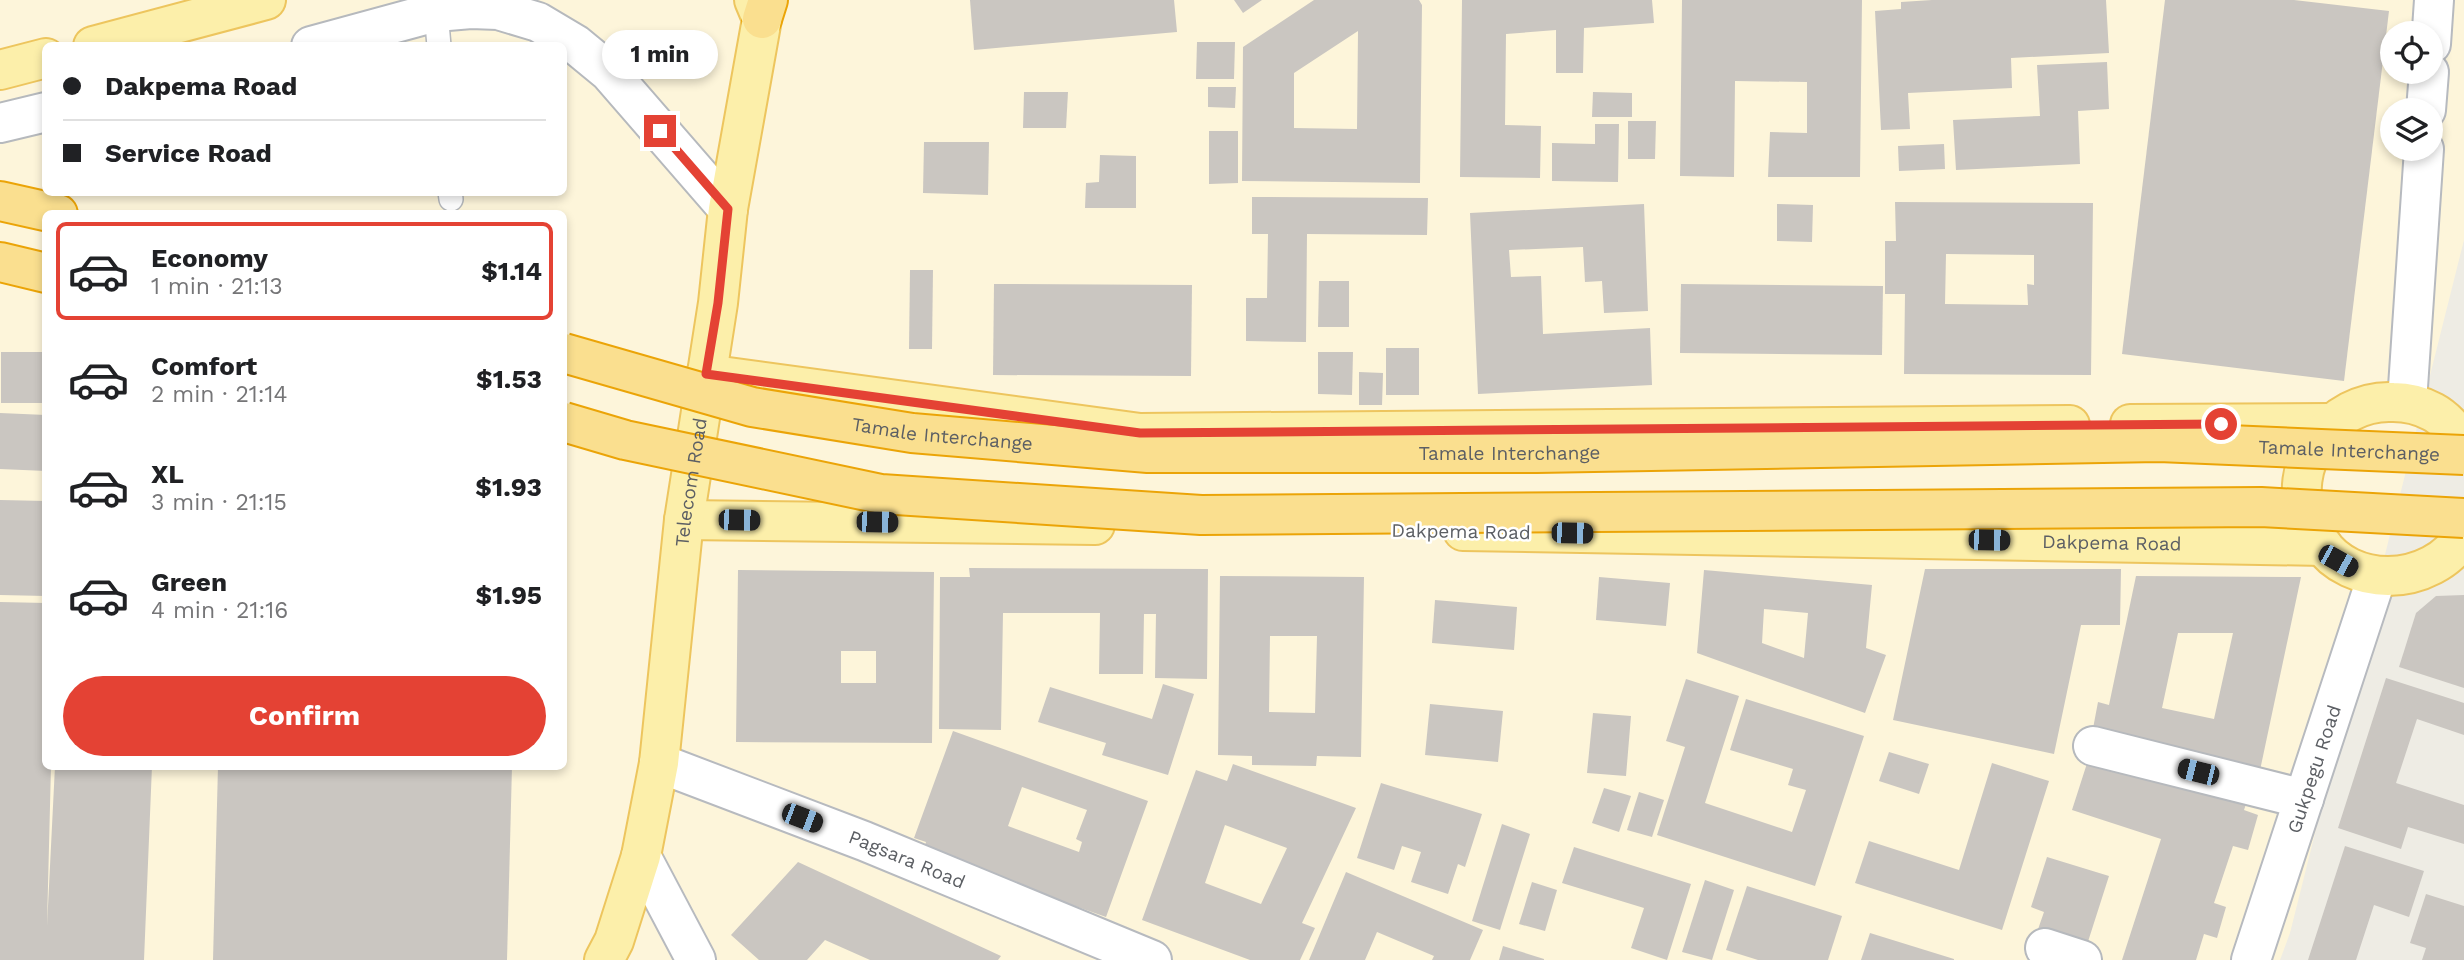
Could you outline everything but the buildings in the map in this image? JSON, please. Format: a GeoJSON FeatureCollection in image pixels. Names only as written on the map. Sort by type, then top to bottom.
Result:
{"type":"FeatureCollection","features":[{"type":"Feature","properties":{"kind":"highway"},"geometry":{"type":"LineString","coordinates":[[0,201],[42,210]]}},
{"type":"Feature","properties":{"kind":"highway"},"geometry":{"type":"LineString","coordinates":[[0,262],[42,272]]}},
{"type":"Feature","properties":{"kind":"highway","name":"Tamale Interchange"},"geometry":{"type":"LineString","coordinates":[[567,354],[752,407],[912,433],[1148,453],[1537,453],[2460,435]]}},
{"type":"Feature","properties":{"kind":"highway"},"geometry":{"type":"LineString","coordinates":[[567,423],[625,440],[881,494],[1201,515],[2262,507],[2464,517]]}},
{"type":"Feature","properties":{"kind":"main road"},"geometry":{"type":"LineString","coordinates":[[108,42],[266,0]]}},
{"type":"Feature","properties":{"kind":"main road","name":"Telecom Road"},"geometry":{"type":"LineString","coordinates":[[604,960],[614,941],[641,856],[659,763],[684,520],[718,303],[728,209],[761,6]]}},
{"type":"Feature","properties":{"kind":"main road"},"geometry":{"type":"LineString","coordinates":[[0,70],[42,59]]}},
{"type":"Feature","properties":{"kind":"main road"},"geometry":{"type":"LineString","coordinates":[[706,374],[1140,433],[2331,423]]}},
{"type":"Feature","properties":{"kind":"main road"},"geometry":{"type":"LineString","coordinates":[[2458,550],[2424,570],[2401,576],[2377,576],[2356,571],[2338,561],[2323,545],[2308,523],[2302,496],[2304,469],[2314,444],[2331,423],[2354,408],[2380,401],[2407,402],[2422,406],[2460,435]]}},
{"type":"Feature","properties":{"kind":"main road","name":"Dakpema Road"},"geometry":{"type":"LineString","coordinates":[[684,520],[2323,545]]}},
{"type":"Feature","properties":{"kind":"street"},"geometry":{"type":"LineString","coordinates":[[2433,21],[2434,0]]}},
{"type":"Feature","properties":{"kind":"street"},"geometry":{"type":"LineString","coordinates":[[341,42],[437,29],[471,9],[498,10],[538,22],[575,44],[609,72],[728,209]]}},
{"type":"Feature","properties":{"kind":"street"},"geometry":{"type":"LineString","coordinates":[[0,123],[42,113]]}},
{"type":"Feature","properties":{"kind":"street"},"geometry":{"type":"LineString","coordinates":[[2407,402],[2423,161]]}},
{"type":"Feature","properties":{"kind":"street","name":"Gukpegu Road"},"geometry":{"type":"LineString","coordinates":[[2251,960],[2377,576]]}},
{"type":"Feature","properties":{"kind":"street"},"geometry":{"type":"LineString","coordinates":[[2093,746],[2304,799]]}},
{"type":"Feature","properties":{"kind":"street","name":"Pagsara Road"},"geometry":{"type":"LineString","coordinates":[[659,763],[864,841],[1152,960]]}},
{"type":"Feature","properties":{"kind":"street"},"geometry":{"type":"LineString","coordinates":[[641,856],[696,960]]}},
{"type":"Feature","properties":{"kind":"street"},"geometry":{"type":"LineString","coordinates":[[2045,948],[2082,960]]}},
{"type":"Feature","properties":{"kind":"shaded area"},"geometry":{"type":"Polygon","coordinates":[[[0,0],[2464,0],[2464,240],[2290,933],[2280,960],[0,960],[0,0]]]}},
{"type":"Feature","properties":{"kind":"route"},"geometry":{"type":"LineString","coordinates":[[660,131],[728,209],[718,303],[706,374],[1140,433],[2221,424]]}}]}
